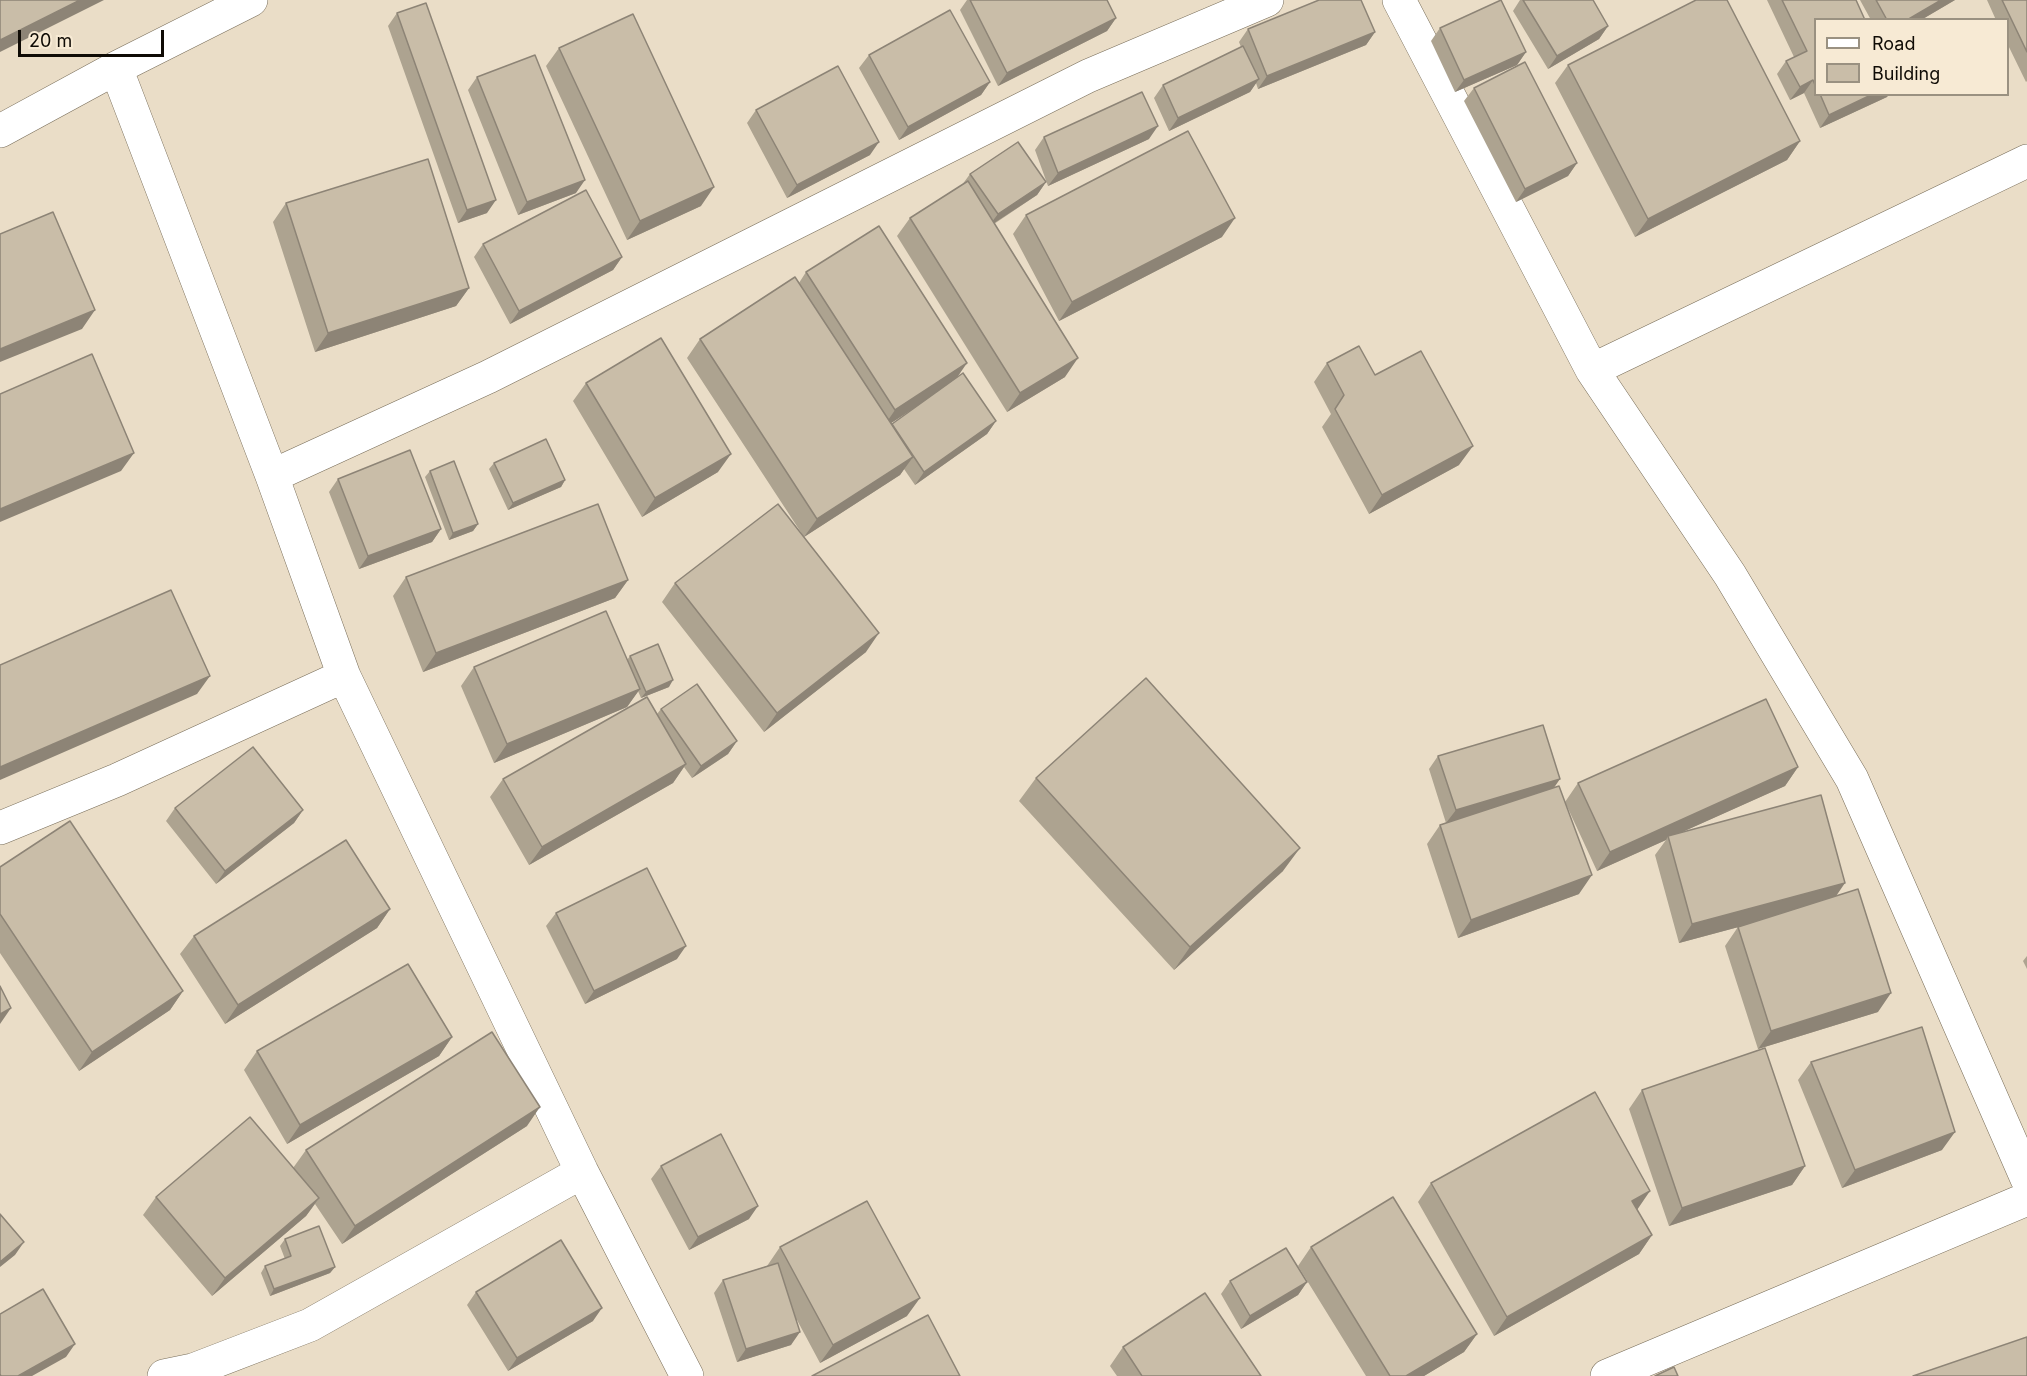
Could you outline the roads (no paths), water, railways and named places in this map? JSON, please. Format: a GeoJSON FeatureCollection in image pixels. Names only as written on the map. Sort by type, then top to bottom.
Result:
{"type":"FeatureCollection","features":[{"type":"Feature","properties":{"kind":"street"},"geometry":{"type":"LineString","coordinates":[[0,131],[116,68],[205,10],[251,0]]}},
{"type":"Feature","properties":{"kind":"street"},"geometry":{"type":"LineString","coordinates":[[273,476],[488,377],[1088,76],[1267,0]]}},
{"type":"Feature","properties":{"kind":"street"},"geometry":{"type":"LineString","coordinates":[[1409,3],[1592,370],[1730,575],[1852,780],[2027,1179]]}},
{"type":"Feature","properties":{"kind":"street"},"geometry":{"type":"LineString","coordinates":[[116,68],[273,476],[344,676],[582,1172],[687,1376]]}},
{"type":"Feature","properties":{"kind":"street"},"geometry":{"type":"LineString","coordinates":[[1592,370],[2027,161]]}},
{"type":"Feature","properties":{"kind":"street"},"geometry":{"type":"LineString","coordinates":[[0,828],[117,780],[344,676]]}},
{"type":"Feature","properties":{"kind":"street"},"geometry":{"type":"LineString","coordinates":[[164,1376],[192,1370],[310,1325],[582,1172]]}},
{"type":"Feature","properties":{"kind":"street"},"geometry":{"type":"LineString","coordinates":[[1607,1376],[2027,1199]]}}]}
